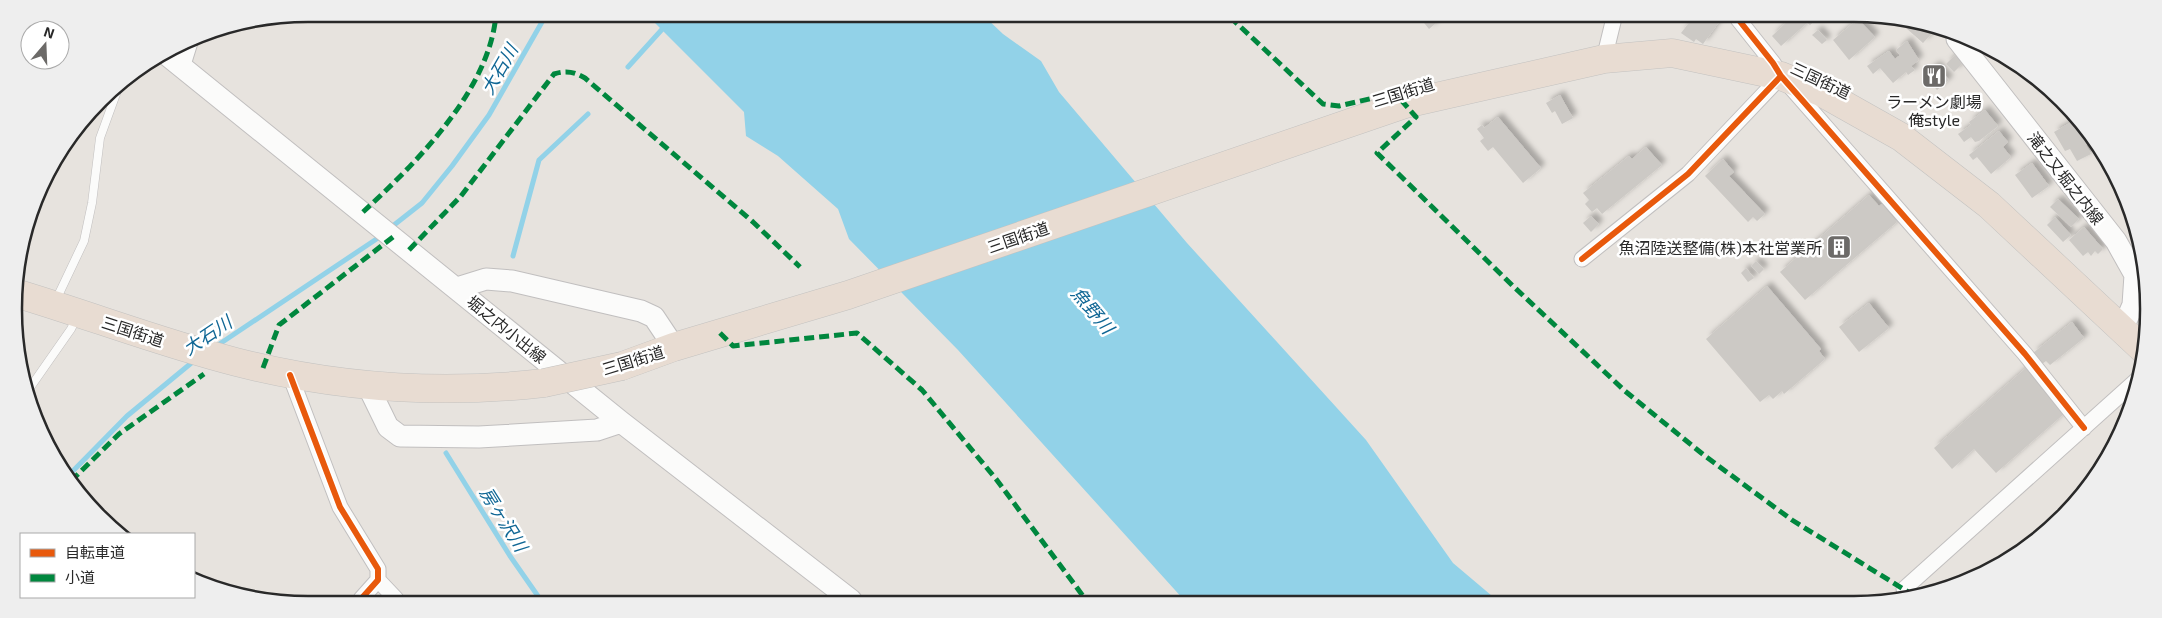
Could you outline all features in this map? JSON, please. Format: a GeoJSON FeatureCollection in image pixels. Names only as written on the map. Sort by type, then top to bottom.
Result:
{"type":"FeatureCollection","features":[{"type":"Feature","properties":{"kind":"highway","name":"三国街道"},"geometry":{"type":"LineString","coordinates":[[23,295],[179,346],[237,363],[290,375],[368,386],[428,390],[483,389],[544,382],[622,366],[674,347],[848,295],[1352,122],[1436,96],[1604,59],[1672,53],[1780,76],[1821,92],[1900,137],[1989,206],[2137,344]]}},
{"type":"Feature","properties":{"kind":"main road","name":"滝之又堀之内線"},"geometry":{"type":"LineString","coordinates":[[1961,43],[2116,242],[2135,275],[2132,305],[2122,330]]}},
{"type":"Feature","properties":{"kind":"main road","name":"堀之内小出線"},"geometry":{"type":"LineString","coordinates":[[175,61],[458,288],[621,422],[846,596]]}},
{"type":"Feature","properties":{"kind":"main road"},"geometry":{"type":"LineString","coordinates":[[458,288],[486,279],[512,281],[642,310],[654,317],[674,347]]}},
{"type":"Feature","properties":{"kind":"main road"},"geometry":{"type":"LineString","coordinates":[[368,386],[388,427],[400,436],[479,436],[597,430],[621,422]]}},
{"type":"Feature","properties":{"kind":"street"},"geometry":{"type":"LineString","coordinates":[[1604,59],[1613,22]]}},
{"type":"Feature","properties":{"kind":"street"},"geometry":{"type":"LineString","coordinates":[[1740,22],[1773,63],[1780,76],[2025,354],[2084,428]]}},
{"type":"Feature","properties":{"kind":"street"},"geometry":{"type":"LineString","coordinates":[[1582,259],[1688,174],[1780,76]]}},
{"type":"Feature","properties":{"kind":"street"},"geometry":{"type":"LineString","coordinates":[[290,375],[340,507],[378,569],[378,580],[364,596]]}},
{"type":"Feature","properties":{"kind":"street"},"geometry":{"type":"LineString","coordinates":[[1904,589],[2128,388]]}},
{"type":"Feature","properties":{"kind":"street"},"geometry":{"type":"LineString","coordinates":[[378,580],[393,596]]}},
{"type":"Feature","properties":{"kind":"lane"},"geometry":{"type":"LineString","coordinates":[[54,304],[84,241],[92,203],[100,138],[115,99]]}},
{"type":"Feature","properties":{"kind":"lane"},"geometry":{"type":"LineString","coordinates":[[32,384],[72,329],[79,313]]}},
{"type":"Feature","properties":{"kind":"water","name":"魚野川"},"geometry":{"type":"Polygon","coordinates":[[[654,22],[990,22],[1003,34],[1041,61],[1059,92],[1187,243],[1366,440],[1453,563],[1492,596],[1180,596],[958,350],[849,239],[838,209],[778,156],[746,136],[744,112],[654,22]]]}},
{"type":"Feature","properties":{"kind":"building"},"geometry":{"type":"Polygon","coordinates":[[[1423,22],[1437,22],[1429,29],[1423,22]]]}},
{"type":"Feature","properties":{"kind":"building"},"geometry":{"type":"Polygon","coordinates":[[[1690,22],[1719,22],[1703,44],[1696,39],[1694,42],[1681,33],[1690,22]]]}},
{"type":"Feature","properties":{"kind":"building"},"geometry":{"type":"Polygon","coordinates":[[[1787,22],[1814,22],[1810,25],[1807,23],[1781,46],[1772,36],[1787,22]]]}},
{"type":"Feature","properties":{"kind":"building"},"geometry":{"type":"Polygon","coordinates":[[[1854,22],[1861,22],[1875,37],[1849,60],[1833,40],[1854,22]]]}},
{"type":"Feature","properties":{"kind":"building"},"geometry":{"type":"Polygon","coordinates":[[[1906,28],[1909,28],[1932,34],[1923,43],[1906,28]]]}},
{"type":"Feature","properties":{"kind":"building"},"geometry":{"type":"Polygon","coordinates":[[[1818,30],[1827,40],[1822,44],[1812,35],[1818,30]]]}},
{"type":"Feature","properties":{"kind":"building"},"geometry":{"type":"Polygon","coordinates":[[[1907,41],[1919,60],[1911,66],[1915,70],[1908,75],[1906,72],[1893,83],[1880,68],[1873,74],[1867,66],[1889,51],[1895,59],[1900,55],[1896,50],[1907,41]]]}},
{"type":"Feature","properties":{"kind":"building"},"geometry":{"type":"Polygon","coordinates":[[[1955,55],[1963,63],[1954,72],[1946,64],[1955,55]]]}},
{"type":"Feature","properties":{"kind":"building"},"geometry":{"type":"Polygon","coordinates":[[[1936,65],[1949,80],[1937,90],[1924,75],[1936,65]]]}},
{"type":"Feature","properties":{"kind":"building"},"geometry":{"type":"Polygon","coordinates":[[[1560,95],[1573,118],[1562,124],[1555,111],[1552,113],[1546,103],[1560,95]]]}},
{"type":"Feature","properties":{"kind":"building"},"geometry":{"type":"Polygon","coordinates":[[[1985,110],[1998,126],[1979,141],[1975,142],[1971,137],[1964,142],[1958,134],[1971,125],[1969,122],[1985,110]]]}},
{"type":"Feature","properties":{"kind":"building"},"geometry":{"type":"Polygon","coordinates":[[[1498,117],[1541,168],[1523,183],[1493,147],[1488,151],[1480,141],[1484,138],[1477,129],[1482,125],[1484,128],[1498,117]]]}},
{"type":"Feature","properties":{"kind":"building"},"geometry":{"type":"Polygon","coordinates":[[[2070,123],[2087,145],[2091,154],[2077,161],[2070,149],[2065,151],[2054,132],[2070,123]]]}},
{"type":"Feature","properties":{"kind":"building"},"geometry":{"type":"Polygon","coordinates":[[[1999,131],[2008,142],[2003,147],[2011,157],[1991,174],[1977,157],[1973,160],[1969,155],[1999,131]]]}},
{"type":"Feature","properties":{"kind":"building"},"geometry":{"type":"Polygon","coordinates":[[[1646,147],[1662,165],[1602,214],[1597,208],[1592,212],[1585,204],[1589,200],[1583,193],[1629,156],[1632,159],[1646,147]]]}},
{"type":"Feature","properties":{"kind":"building"},"geometry":{"type":"Polygon","coordinates":[[[1723,159],[1734,172],[1729,176],[1765,214],[1757,221],[1753,217],[1748,222],[1705,176],[1723,159]]]}},
{"type":"Feature","properties":{"kind":"building"},"geometry":{"type":"Polygon","coordinates":[[[2032,163],[2049,186],[2032,198],[2015,175],[2032,163]]]}},
{"type":"Feature","properties":{"kind":"building","name":"魚沼陸送整備(株)本社営業所"},"geometry":{"type":"Polygon","coordinates":[[[1869,195],[1879,206],[1882,204],[1897,222],[1805,300],[1780,272],[1869,195]]]}},
{"type":"Feature","properties":{"kind":"building"},"geometry":{"type":"Polygon","coordinates":[[[2058,199],[2079,219],[2071,227],[2050,207],[2058,199]]]}},
{"type":"Feature","properties":{"kind":"building"},"geometry":{"type":"Polygon","coordinates":[[[1591,216],[1599,224],[1591,232],[1583,223],[1591,216]]]}},
{"type":"Feature","properties":{"kind":"building"},"geometry":{"type":"Polygon","coordinates":[[[2055,217],[2071,235],[2063,242],[2047,225],[2055,217]]]}},
{"type":"Feature","properties":{"kind":"building"},"geometry":{"type":"Polygon","coordinates":[[[2084,227],[2103,249],[2098,254],[2095,251],[2091,256],[2088,252],[2083,256],[2069,240],[2084,227]]]}},
{"type":"Feature","properties":{"kind":"building"},"geometry":{"type":"Polygon","coordinates":[[[1756,261],[1764,269],[1759,274],[1751,266],[1756,261]]]}},
{"type":"Feature","properties":{"kind":"building"},"geometry":{"type":"Polygon","coordinates":[[[1746,268],[1754,278],[1748,282],[1741,273],[1746,268]]]}},
{"type":"Feature","properties":{"kind":"building"},"geometry":{"type":"Polygon","coordinates":[[[1767,286],[1821,349],[1819,351],[1825,359],[1784,394],[1782,391],[1773,399],[1769,395],[1760,402],[1706,339],[1767,286]]]}},
{"type":"Feature","properties":{"kind":"building"},"geometry":{"type":"Polygon","coordinates":[[[1869,303],[1889,328],[1859,352],[1839,327],[1869,303]]]}},
{"type":"Feature","properties":{"kind":"building"},"geometry":{"type":"Polygon","coordinates":[[[2072,322],[2084,338],[2050,365],[2046,361],[2042,364],[2033,353],[2072,322]]]}},
{"type":"Feature","properties":{"kind":"building"},"geometry":{"type":"Polygon","coordinates":[[[2026,368],[2065,413],[1996,473],[1974,449],[1952,469],[1934,448],[2026,368]]]}},
{"type":"Feature","properties":{"kind":"waterway","name":"大石川"},"geometry":{"type":"LineString","coordinates":[[394,225],[422,203],[452,166],[489,115],[542,22]]}},
{"type":"Feature","properties":{"kind":"waterway","name":"房ヶ沢川"},"geometry":{"type":"LineString","coordinates":[[628,67],[669,22]]}},
{"type":"Feature","properties":{"kind":"waterway","name":"房ヶ沢川"},"geometry":{"type":"LineString","coordinates":[[513,256],[539,160],[588,114]]}},
{"type":"Feature","properties":{"kind":"waterway","name":"大石川"},"geometry":{"type":"LineString","coordinates":[[215,347],[378,238]]}},
{"type":"Feature","properties":{"kind":"waterway","name":"大石川"},"geometry":{"type":"LineString","coordinates":[[73,471],[127,416],[195,360]]}},
{"type":"Feature","properties":{"kind":"waterway","name":"房ヶ沢川"},"geometry":{"type":"LineString","coordinates":[[446,453],[510,556],[538,596]]}},
{"type":"Feature","properties":{"kind":"marked path"},"geometry":{"type":"LineString","coordinates":[[363,212],[427,148],[447,123],[465,97],[480,70],[491,42],[495,22]]}},
{"type":"Feature","properties":{"kind":"marked path"},"geometry":{"type":"LineString","coordinates":[[1235,22],[1323,104],[1339,106],[1395,93],[1416,117],[1377,153],[1513,286],[1625,391],[1705,456],[1792,520],[1906,591]]}},
{"type":"Feature","properties":{"kind":"marked path"},"geometry":{"type":"LineString","coordinates":[[409,250],[461,196],[554,74],[567,72],[585,78],[753,222],[800,267]]}},
{"type":"Feature","properties":{"kind":"marked path"},"geometry":{"type":"LineString","coordinates":[[263,368],[279,325],[393,237]]}},
{"type":"Feature","properties":{"kind":"marked path"},"geometry":{"type":"LineString","coordinates":[[720,333],[733,346],[857,333],[922,390],[996,479],[1083,596]]}},
{"type":"Feature","properties":{"kind":"marked path"},"geometry":{"type":"LineString","coordinates":[[77,476],[119,434],[204,374]]}},
{"type":"Feature","properties":{"kind":"cycle path"},"geometry":{"type":"LineString","coordinates":[[1740,22],[1781,76],[2025,354],[2084,428]]}},
{"type":"Feature","properties":{"kind":"cycle path"},"geometry":{"type":"LineString","coordinates":[[1582,259],[1688,174],[1781,76]]}},
{"type":"Feature","properties":{"kind":"cycle path"},"geometry":{"type":"LineString","coordinates":[[290,375],[340,507],[378,569],[378,580],[364,596]]}},
{"type":"Feature","properties":{"kind":"place","name":"ラーメン劇場 俺style"},"geometry":{"type":"Point","coordinates":[1934,76]}},
{"type":"Feature","properties":{"kind":"place","name":"魚沼陸送整備(株)本社営業所"},"geometry":{"type":"Point","coordinates":[1839,247]}}]}
